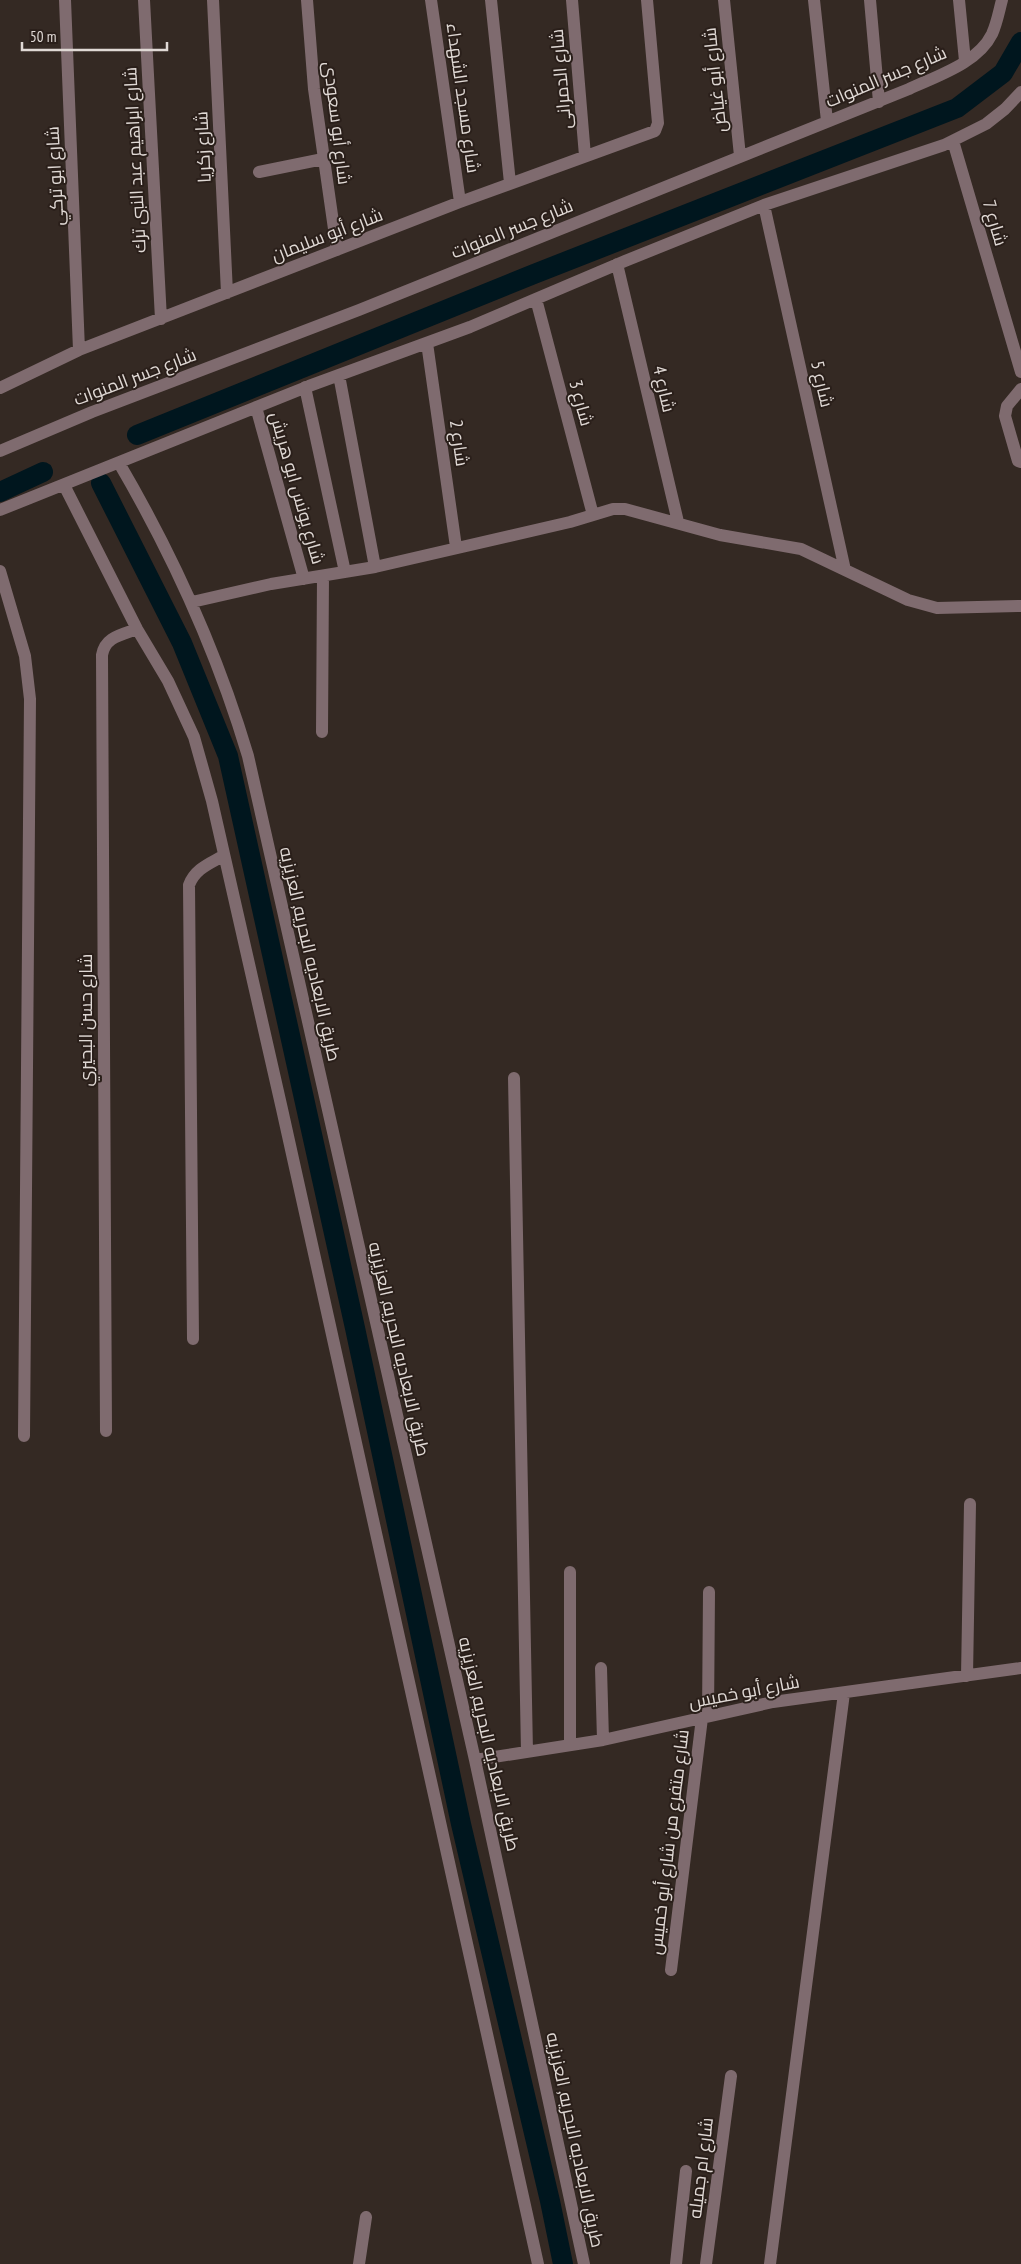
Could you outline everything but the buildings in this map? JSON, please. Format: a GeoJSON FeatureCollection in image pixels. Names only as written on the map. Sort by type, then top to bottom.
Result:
{"type":"FeatureCollection","features":[{"type":"Feature","properties":{"kind":"street","name":"شارع ابو تركي"},"geometry":{"type":"LineString","coordinates":[[64,0],[79,350]]}},
{"type":"Feature","properties":{"kind":"street","name":"شارع ابراهيم عبد النبى ترك"},"geometry":{"type":"LineString","coordinates":[[144,0],[161,319]]}},
{"type":"Feature","properties":{"kind":"street","name":"شارع زكريا"},"geometry":{"type":"LineString","coordinates":[[213,0],[228,293]]}},
{"type":"Feature","properties":{"kind":"street","name":"شارع أبو سعودى"},"geometry":{"type":"LineString","coordinates":[[307,0],[314,89],[337,250]]}},
{"type":"Feature","properties":{"kind":"street","name":"شارع مسجد الشهداء"},"geometry":{"type":"LineString","coordinates":[[431,0],[460,202]]}},
{"type":"Feature","properties":{"kind":"street"},"geometry":{"type":"LineString","coordinates":[[491,0],[510,183]]}},
{"type":"Feature","properties":{"kind":"street","name":"شارع الدمرانى"},"geometry":{"type":"LineString","coordinates":[[572,0],[585,156]]}},
{"type":"Feature","properties":{"kind":"street","name":"شارع أبو سليمان"},"geometry":{"type":"LineString","coordinates":[[0,388],[79,350],[510,183],[655,132],[657,116],[647,0]]}},
{"type":"Feature","properties":{"kind":"street","name":"شارع أبو غياض"},"geometry":{"type":"LineString","coordinates":[[724,0],[740,156]]}},
{"type":"Feature","properties":{"kind":"street"},"geometry":{"type":"LineString","coordinates":[[814,0],[827,121]]}},
{"type":"Feature","properties":{"kind":"street"},"geometry":{"type":"LineString","coordinates":[[870,0],[879,102]]}},
{"type":"Feature","properties":{"kind":"street"},"geometry":{"type":"LineString","coordinates":[[959,0],[965,61]]}},
{"type":"Feature","properties":{"kind":"street","name":"شارع جسر المنوات"},"geometry":{"type":"LineString","coordinates":[[0,451],[92,412],[351,313],[827,121],[879,102],[965,61],[985,45],[992,34],[1002,0]]}},
{"type":"Feature","properties":{"kind":"street"},"geometry":{"type":"LineString","coordinates":[[0,510],[256,407],[427,343],[764,205],[953,141],[986,124],[1005,109],[1021,92]]}},
{"type":"Feature","properties":{"kind":"street","name":"شارع 7"},"geometry":{"type":"LineString","coordinates":[[953,141],[1021,372]]}},
{"type":"Feature","properties":{"kind":"street"},"geometry":{"type":"LineString","coordinates":[[259,172],[323,159]]}},
{"type":"Feature","properties":{"kind":"street","name":"شارع 5"},"geometry":{"type":"LineString","coordinates":[[764,205],[846,570]]}},
{"type":"Feature","properties":{"kind":"street","name":"شارع 4"},"geometry":{"type":"LineString","coordinates":[[616,264],[678,522]]}},
{"type":"Feature","properties":{"kind":"street","name":"شارع 3"},"geometry":{"type":"LineString","coordinates":[[536,299],[593,515]]}},
{"type":"Feature","properties":{"kind":"street","name":"شارع 2"},"geometry":{"type":"LineString","coordinates":[[427,343],[456,548]]}},
{"type":"Feature","properties":{"kind":"street"},"geometry":{"type":"LineString","coordinates":[[339,375],[375,567]]}},
{"type":"Feature","properties":{"kind":"street"},"geometry":{"type":"LineString","coordinates":[[305,388],[345,572]]}},
{"type":"Feature","properties":{"kind":"street"},"geometry":{"type":"LineString","coordinates":[[1021,389],[1007,406],[1005,416],[1018,461],[1021,462]]}},
{"type":"Feature","properties":{"kind":"street","name":"شارع يونس ابو هريش"},"geometry":{"type":"LineString","coordinates":[[256,407],[304,579]]}},
{"type":"Feature","properties":{"kind":"street","name":"طريق الابعاديه البحريه, العزيزيه"},"geometry":{"type":"LineString","coordinates":[[119,463],[157,530],[192,602],[230,695],[248,756],[475,1760],[584,2264]]}},
{"type":"Feature","properties":{"kind":"street"},"geometry":{"type":"LineString","coordinates":[[64,485],[137,630],[168,681],[194,737],[212,801],[538,2264]]}},
{"type":"Feature","properties":{"kind":"street"},"geometry":{"type":"LineString","coordinates":[[192,602],[271,584],[375,567],[613,510],[625,509],[720,535],[800,548],[908,600],[938,608],[1021,606]]}},
{"type":"Feature","properties":{"kind":"street"},"geometry":{"type":"LineString","coordinates":[[0,572],[25,656],[30,699],[24,1436]]}},
{"type":"Feature","properties":{"kind":"street","name":"شارع يونس ابو هريش"},"geometry":{"type":"LineString","coordinates":[[322,732],[323,576]]}},
{"type":"Feature","properties":{"kind":"street","name":"شارع حسن البحيري"},"geometry":{"type":"LineString","coordinates":[[106,1431],[102,655],[106,643],[110,639],[137,630]]}},
{"type":"Feature","properties":{"kind":"street"},"geometry":{"type":"LineString","coordinates":[[193,1339],[189,885],[193,876],[200,869],[223,856]]}},
{"type":"Feature","properties":{"kind":"street"},"geometry":{"type":"LineString","coordinates":[[514,1078],[527,1752]]}},
{"type":"Feature","properties":{"kind":"street"},"geometry":{"type":"LineString","coordinates":[[967,1676],[970,1504]]}},
{"type":"Feature","properties":{"kind":"street"},"geometry":{"type":"LineString","coordinates":[[570,1572],[570,1745]]}},
{"type":"Feature","properties":{"kind":"street","name":"شارع متفرع من شارع أبو خميس"},"geometry":{"type":"LineString","coordinates":[[671,1970],[705,1717],[709,1592]]}},
{"type":"Feature","properties":{"kind":"street"},"geometry":{"type":"LineString","coordinates":[[601,1668],[603,1740]]}},
{"type":"Feature","properties":{"kind":"street","name":"شارع أبو خميس"},"geometry":{"type":"LineString","coordinates":[[475,1760],[603,1740],[773,1702],[1021,1668]]}},
{"type":"Feature","properties":{"kind":"street"},"geometry":{"type":"LineString","coordinates":[[770,2264],[844,1693]]}},
{"type":"Feature","properties":{"kind":"street","name":"شارع ام جميله"},"geometry":{"type":"LineString","coordinates":[[706,2264],[731,2076]]}},
{"type":"Feature","properties":{"kind":"street"},"geometry":{"type":"LineString","coordinates":[[676,2264],[686,2171]]}},
{"type":"Feature","properties":{"kind":"street"},"geometry":{"type":"LineString","coordinates":[[359,2264],[366,2217]]}},
{"type":"Feature","properties":{"kind":"waterway"},"geometry":{"type":"LineString","coordinates":[[137,435],[534,274],[957,108],[1003,73],[1021,42]]}},
{"type":"Feature","properties":{"kind":"waterway"},"geometry":{"type":"LineString","coordinates":[[0,492],[43,472]]}},
{"type":"Feature","properties":{"kind":"waterway"},"geometry":{"type":"LineString","coordinates":[[101,483],[182,643],[228,756],[355,1328],[461,1824],[550,2201],[563,2264]]}}]}
